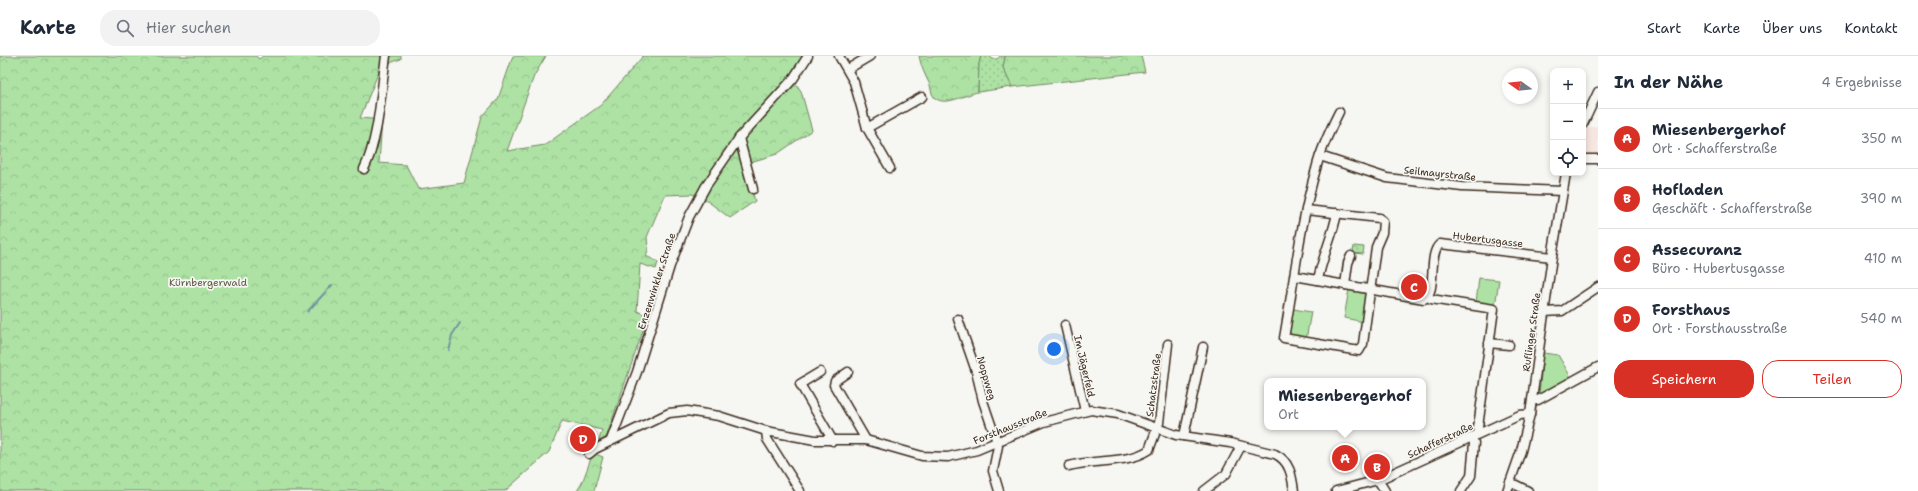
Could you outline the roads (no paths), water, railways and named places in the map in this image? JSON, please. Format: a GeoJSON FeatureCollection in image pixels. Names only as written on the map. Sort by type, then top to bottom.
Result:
{"type":"FeatureCollection","features":[{"type":"Feature","properties":{"kind":"street"},"geometry":{"type":"LineString","coordinates":[[364,169],[370,156],[386,56]]}},
{"type":"Feature","properties":{"kind":"street","name":"Enzenwinkler Straße"},"geometry":{"type":"LineString","coordinates":[[611,440],[637,372],[678,242],[689,217],[706,186],[739,138],[785,88],[808,56]]}},
{"type":"Feature","properties":{"kind":"street"},"geometry":{"type":"LineString","coordinates":[[839,56],[848,69],[855,85],[867,128],[890,168]]}},
{"type":"Feature","properties":{"kind":"street"},"geometry":{"type":"LineString","coordinates":[[848,69],[870,56]]}},
{"type":"Feature","properties":{"kind":"street"},"geometry":{"type":"LineString","coordinates":[[1586,118],[1598,92]]}},
{"type":"Feature","properties":{"kind":"street"},"geometry":{"type":"LineString","coordinates":[[867,128],[922,97]]}},
{"type":"Feature","properties":{"kind":"street"},"geometry":{"type":"LineString","coordinates":[[1306,210],[1378,218],[1383,221],[1382,233],[1376,247],[1363,344],[1359,351],[1356,352],[1284,338],[1306,210],[1320,156],[1339,112]]}},
{"type":"Feature","properties":{"kind":"street"},"geometry":{"type":"LineString","coordinates":[[739,138],[753,189]]}},
{"type":"Feature","properties":{"kind":"street","name":"Seilmayrstraße"},"geometry":{"type":"LineString","coordinates":[[1320,156],[1387,178],[1462,187],[1562,191]]}},
{"type":"Feature","properties":{"kind":"street"},"geometry":{"type":"LineString","coordinates":[[1586,159],[1598,159]]}},
{"type":"Feature","properties":{"kind":"street","name":"Ruflinger Straße"},"geometry":{"type":"LineString","coordinates":[[1507,491],[1521,451],[1530,414],[1552,257],[1565,176]]}},
{"type":"Feature","properties":{"kind":"street"},"geometry":{"type":"LineString","coordinates":[[1318,280],[1320,266],[1335,225],[1337,213]]}},
{"type":"Feature","properties":{"kind":"street","name":"Hubertusgasse"},"geometry":{"type":"LineString","coordinates":[[1428,297],[1430,293],[1435,252],[1440,244],[1552,257]]}},
{"type":"Feature","properties":{"kind":"street"},"geometry":{"type":"LineString","coordinates":[[1345,286],[1348,262],[1351,256]]}},
{"type":"Feature","properties":{"kind":"street"},"geometry":{"type":"LineString","coordinates":[[1295,276],[1424,299],[1428,297],[1431,299],[1494,308],[1470,480],[1461,491]]}},
{"type":"Feature","properties":{"kind":"street"},"geometry":{"type":"LineString","coordinates":[[1544,312],[1562,312],[1598,287]]}},
{"type":"Feature","properties":{"kind":"street","name":"Noppweg"},"geometry":{"type":"LineString","coordinates":[[958,319],[976,370],[983,401],[997,442]]}},
{"type":"Feature","properties":{"kind":"street","name":"Im Jägerfeld"},"geometry":{"type":"LineString","coordinates":[[1065,325],[1085,411]]}},
{"type":"Feature","properties":{"kind":"street"},"geometry":{"type":"LineString","coordinates":[[1489,343],[1509,345]]}},
{"type":"Feature","properties":{"kind":"street","name":"Schatzstraße"},"geometry":{"type":"LineString","coordinates":[[1069,466],[1092,461],[1131,457],[1145,452],[1151,446],[1161,412],[1168,344]]}},
{"type":"Feature","properties":{"kind":"street"},"geometry":{"type":"LineString","coordinates":[[1184,436],[1203,347]]}},
{"type":"Feature","properties":{"kind":"street"},"geometry":{"type":"LineString","coordinates":[[1532,400],[1538,400],[1598,368]]}},
{"type":"Feature","properties":{"kind":"street"},"geometry":{"type":"LineString","coordinates":[[820,372],[800,384],[833,441]]}},
{"type":"Feature","properties":{"kind":"street"},"geometry":{"type":"LineString","coordinates":[[848,372],[835,381],[835,388],[866,440]]}},
{"type":"Feature","properties":{"kind":"street","name":"Forsthausstraße"},"geometry":{"type":"LineString","coordinates":[[589,454],[611,440],[669,413],[687,411],[719,416],[766,431],[815,440],[866,440],[916,455],[930,457],[964,454],[1044,422],[1085,411],[1099,410],[1118,414],[1157,429],[1184,436],[1242,446],[1275,454],[1285,460],[1289,469],[1294,491]]}},
{"type":"Feature","properties":{"kind":"street","name":"Schafferstraße"},"geometry":{"type":"LineString","coordinates":[[1336,491],[1378,480],[1520,415],[1530,414]]}},
{"type":"Feature","properties":{"kind":"street"},"geometry":{"type":"LineString","coordinates":[[766,431],[767,439],[800,491]]}},
{"type":"Feature","properties":{"kind":"street"},"geometry":{"type":"LineString","coordinates":[[997,442],[998,446],[994,471],[999,491]]}},
{"type":"Feature","properties":{"kind":"street"},"geometry":{"type":"LineString","coordinates":[[1204,491],[1226,474],[1242,446]]}},
{"type":"Feature","properties":{"kind":"street"},"geometry":{"type":"LineString","coordinates":[[1378,480],[1385,491]]}},
{"type":"Feature","properties":{"kind":"street"},"geometry":{"type":"LineString","coordinates":[[1510,482],[1528,491]]}},
{"type":"Feature","properties":{"kind":"waterway"},"geometry":{"type":"LineString","coordinates":[[308,311],[332,285]]}},
{"type":"Feature","properties":{"kind":"waterway"},"geometry":{"type":"LineString","coordinates":[[448,350],[452,335],[460,323]]}},
{"type":"Feature","properties":{"kind":"place","name":"Assecuranz"},"geometry":{"type":"Point","coordinates":[1414,287]}},
{"type":"Feature","properties":{"kind":"place","name":"Forsthaus"},"geometry":{"type":"Point","coordinates":[583,439]}},
{"type":"Feature","properties":{"kind":"place","name":"Miesenbergerhof"},"geometry":{"type":"Point","coordinates":[1345,458]}},
{"type":"Feature","properties":{"kind":"place","name":"Hofladen"},"geometry":{"type":"Point","coordinates":[1377,467]}},
{"type":"Feature","properties":{"kind":"park label","name":"Kürnbergerwald"},"geometry":{"type":"Point","coordinates":[208,282]}}]}
